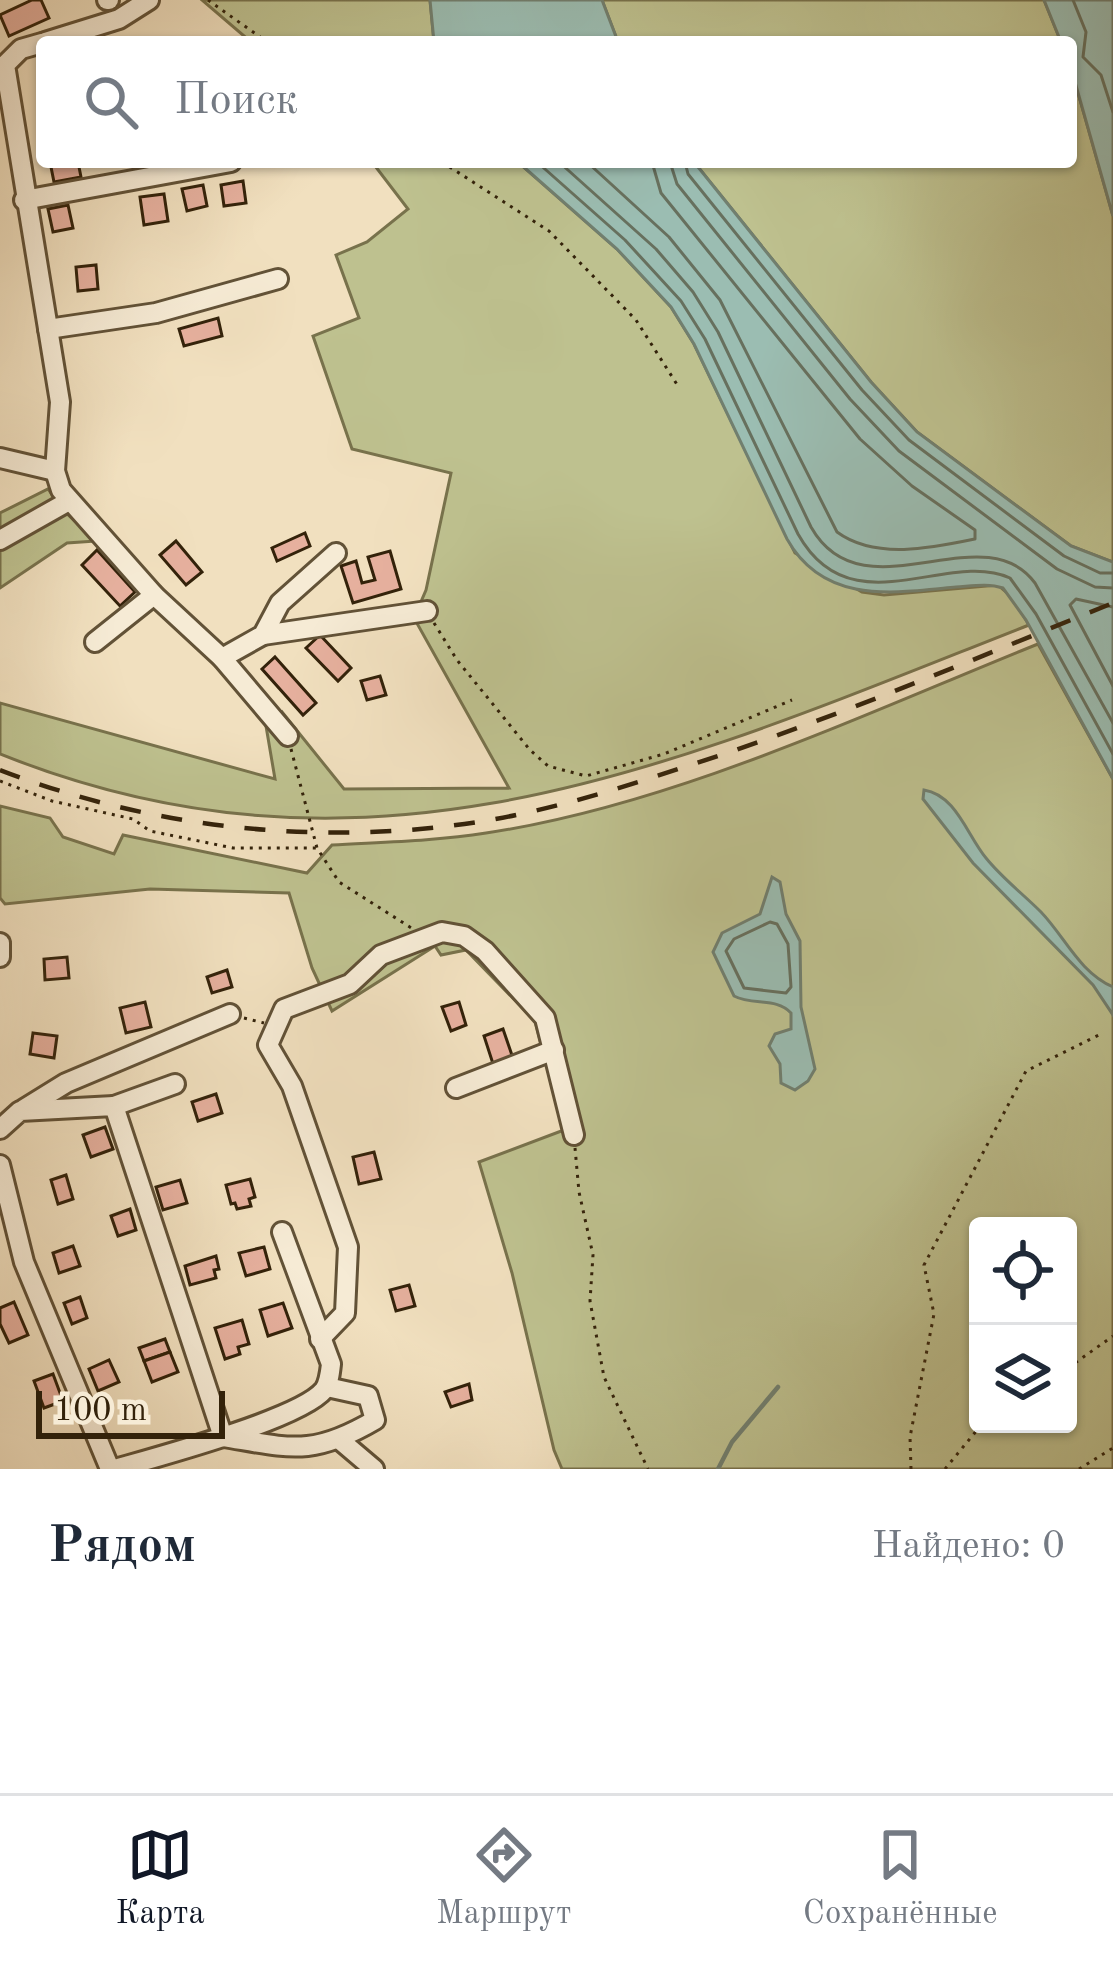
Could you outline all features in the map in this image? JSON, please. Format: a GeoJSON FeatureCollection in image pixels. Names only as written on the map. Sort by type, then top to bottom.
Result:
{"type":"FeatureCollection","features":[{"type":"Feature","properties":{"kind":"street"},"geometry":{"type":"LineString","coordinates":[[64,36],[119,19],[149,0]]}},
{"type":"Feature","properties":{"kind":"street"},"geometry":{"type":"LineString","coordinates":[[36,45],[9,57],[6,73],[59,402],[55,471],[69,501],[154,595],[223,658],[288,736]]}},
{"type":"Feature","properties":{"kind":"street"},"geometry":{"type":"LineString","coordinates":[[24,200],[198,168]]}},
{"type":"Feature","properties":{"kind":"street"},"geometry":{"type":"LineString","coordinates":[[48,329],[156,313],[278,279]]}},
{"type":"Feature","properties":{"kind":"street"},"geometry":{"type":"LineString","coordinates":[[0,458],[55,471]]}},
{"type":"Feature","properties":{"kind":"street"},"geometry":{"type":"LineString","coordinates":[[0,540],[69,501]]}},
{"type":"Feature","properties":{"kind":"street"},"geometry":{"type":"LineString","coordinates":[[263,635],[280,603],[336,553]]}},
{"type":"Feature","properties":{"kind":"street"},"geometry":{"type":"LineString","coordinates":[[95,642],[154,595]]}},
{"type":"Feature","properties":{"kind":"street"},"geometry":{"type":"LineString","coordinates":[[223,658],[263,635],[427,610]]}},
{"type":"Feature","properties":{"kind":"street"},"geometry":{"type":"LineString","coordinates":[[320,1339],[345,1313],[348,1247],[292,1086],[268,1045],[284,1009],[350,985],[381,955],[442,932],[464,936],[485,950],[545,1018],[574,1135]]}},
{"type":"Feature","properties":{"kind":"street"},"geometry":{"type":"LineString","coordinates":[[0,943],[0,957]]}},
{"type":"Feature","properties":{"kind":"street"},"geometry":{"type":"LineString","coordinates":[[0,1129],[66,1083],[230,1014]]}},
{"type":"Feature","properties":{"kind":"street"},"geometry":{"type":"LineString","coordinates":[[457,1088],[554,1050]]}},
{"type":"Feature","properties":{"kind":"street"},"geometry":{"type":"LineString","coordinates":[[20,1111],[114,1106],[175,1084]]}},
{"type":"Feature","properties":{"kind":"street"},"geometry":{"type":"LineString","coordinates":[[114,1106],[223,1437]]}},
{"type":"Feature","properties":{"kind":"street"},"geometry":{"type":"LineString","coordinates":[[0,1165],[23,1262],[112,1469],[223,1437],[311,1401],[327,1387],[331,1364],[282,1232]]}},
{"type":"Feature","properties":{"kind":"street"},"geometry":{"type":"LineString","coordinates":[[223,1437],[292,1448],[340,1441],[375,1420],[368,1396],[327,1387]]}},
{"type":"Feature","properties":{"kind":"street"},"geometry":{"type":"LineString","coordinates":[[340,1441],[374,1469]]}},
{"type":"Feature","properties":{"kind":"path"},"geometry":{"type":"LineString","coordinates":[[208,0],[258,36]]}},
{"type":"Feature","properties":{"kind":"path"},"geometry":{"type":"LineString","coordinates":[[451,168],[549,231],[636,320],[679,386]]}},
{"type":"Feature","properties":{"kind":"path"},"geometry":{"type":"LineString","coordinates":[[427,610],[457,660],[530,750],[548,766],[586,776],[664,754],[792,700]]}},
{"type":"Feature","properties":{"kind":"path"},"geometry":{"type":"LineString","coordinates":[[288,736],[317,848],[339,882],[427,938]]}},
{"type":"Feature","properties":{"kind":"path"},"geometry":{"type":"LineString","coordinates":[[0,781],[52,801],[133,819],[150,831],[233,848],[317,848]]}},
{"type":"Feature","properties":{"kind":"path"},"geometry":{"type":"LineString","coordinates":[[230,1014],[276,1026]]}},
{"type":"Feature","properties":{"kind":"path"},"geometry":{"type":"LineString","coordinates":[[911,1469],[910,1438],[934,1314],[924,1265],[1026,1071],[1103,1034]]}},
{"type":"Feature","properties":{"kind":"path"},"geometry":{"type":"LineString","coordinates":[[574,1135],[592,1255],[590,1301],[604,1377],[648,1469]]}},
{"type":"Feature","properties":{"kind":"path"},"geometry":{"type":"LineString","coordinates":[[1077,1362],[1113,1336]]}},
{"type":"Feature","properties":{"kind":"path"},"geometry":{"type":"LineString","coordinates":[[945,1469],[975,1433]]}},
{"type":"Feature","properties":{"kind":"path"},"geometry":{"type":"LineString","coordinates":[[1078,1469],[1113,1448]]}},
{"type":"Feature","properties":{"kind":"green space"},"geometry":{"type":"Polygon","coordinates":[[[202,0],[430,0],[433,36],[244,36],[202,0]]]}},
{"type":"Feature","properties":{"kind":"green space"},"geometry":{"type":"Polygon","coordinates":[[[602,0],[1044,0],[1059,36],[616,36],[602,0]]]}},
{"type":"Feature","properties":{"kind":"green space"},"geometry":{"type":"Polygon","coordinates":[[[1077,89],[1113,216],[1113,562],[1071,546],[917,432],[871,382],[699,168],[1077,168],[1077,89]]]}},
{"type":"Feature","properties":{"kind":"green space"},"geometry":{"type":"Polygon","coordinates":[[[377,168],[525,168],[617,249],[671,307],[694,344],[795,553],[862,592],[884,595],[998,585],[1012,597],[1029,625],[774,724],[649,766],[524,797],[398,815],[270,816],[138,797],[0,754],[0,703],[275,779],[266,726],[282,712],[344,789],[509,788],[414,618],[426,590],[451,473],[352,449],[313,336],[359,318],[336,255],[367,242],[408,209],[377,168]]]}},
{"type":"Feature","properties":{"kind":"green space"},"geometry":{"type":"Polygon","coordinates":[[[48,489],[96,541],[67,543],[0,588],[0,513],[48,489]]]}},
{"type":"Feature","properties":{"kind":"green space"},"geometry":{"type":"Polygon","coordinates":[[[1038,644],[1113,779],[1113,1469],[562,1469],[479,1162],[564,1130],[535,1021],[466,950],[441,955],[435,946],[332,1011],[312,968],[289,893],[150,889],[5,904],[0,898],[0,806],[50,818],[63,837],[114,854],[123,835],[307,873],[332,845],[428,840],[556,820],[697,779],[1038,644]]]}},
{"type":"Feature","properties":{"kind":"water"},"geometry":{"type":"Polygon","coordinates":[[[430,0],[602,0],[616,36],[433,36],[430,0]]]}},
{"type":"Feature","properties":{"kind":"water"},"geometry":{"type":"Polygon","coordinates":[[[1044,0],[1113,0],[1113,216],[1077,89],[1077,36],[1059,36],[1044,0]]]}},
{"type":"Feature","properties":{"kind":"water"},"geometry":{"type":"Polygon","coordinates":[[[525,168],[699,168],[871,382],[917,432],[1071,546],[1113,562],[1113,779],[1026,620],[1003,588],[862,590],[820,575],[802,560],[787,539],[694,344],[671,307],[617,249],[525,168]]]}},
{"type":"Feature","properties":{"kind":"water"},"geometry":{"type":"Polygon","coordinates":[[[924,790],[953,808],[992,865],[1041,912],[1082,963],[1113,987],[1113,1015],[1093,985],[973,863],[923,799],[924,790]]]}},
{"type":"Feature","properties":{"kind":"water"},"geometry":{"type":"Polygon","coordinates":[[[772,877],[780,882],[786,914],[800,941],[801,1007],[815,1069],[795,1090],[781,1083],[780,1064],[769,1046],[775,1034],[791,1029],[791,1013],[778,1005],[734,996],[713,952],[722,933],[760,914],[772,877]]]}},
{"type":"Feature","properties":{"kind":"building"},"geometry":{"type":"Polygon","coordinates":[[[41,0],[49,18],[9,36],[0,15],[41,0]]]}},
{"type":"Feature","properties":{"kind":"building"},"geometry":{"type":"Polygon","coordinates":[[[51,168],[79,168],[81,177],[54,182],[51,168]]]}},
{"type":"Feature","properties":{"kind":"building"},"geometry":{"type":"Polygon","coordinates":[[[243,181],[246,203],[224,206],[221,185],[243,181]]]}},
{"type":"Feature","properties":{"kind":"building"},"geometry":{"type":"Polygon","coordinates":[[[203,185],[207,206],[187,211],[182,189],[203,185]]]}},
{"type":"Feature","properties":{"kind":"building"},"geometry":{"type":"Polygon","coordinates":[[[164,194],[168,221],[144,225],[140,197],[164,194]]]}},
{"type":"Feature","properties":{"kind":"building"},"geometry":{"type":"Polygon","coordinates":[[[68,205],[73,228],[53,232],[48,209],[68,205]]]}},
{"type":"Feature","properties":{"kind":"building"},"geometry":{"type":"Polygon","coordinates":[[[96,265],[98,289],[78,291],[76,267],[96,265]]]}},
{"type":"Feature","properties":{"kind":"building"},"geometry":{"type":"Polygon","coordinates":[[[218,318],[222,336],[184,346],[179,329],[218,318]]]}},
{"type":"Feature","properties":{"kind":"building"},"geometry":{"type":"Polygon","coordinates":[[[305,533],[310,546],[277,561],[272,548],[305,533]]]}},
{"type":"Feature","properties":{"kind":"building"},"geometry":{"type":"Polygon","coordinates":[[[176,541],[202,572],[186,585],[160,555],[176,541]]]}},
{"type":"Feature","properties":{"kind":"building"},"geometry":{"type":"Polygon","coordinates":[[[97,550],[135,592],[120,606],[82,565],[97,550]]]}},
{"type":"Feature","properties":{"kind":"building"},"geometry":{"type":"Polygon","coordinates":[[[390,551],[401,589],[353,603],[341,566],[356,561],[362,583],[375,580],[368,557],[390,551]]]}},
{"type":"Feature","properties":{"kind":"building"},"geometry":{"type":"Polygon","coordinates":[[[320,635],[351,668],[338,681],[306,648],[320,635]]]}},
{"type":"Feature","properties":{"kind":"building"},"geometry":{"type":"Polygon","coordinates":[[[275,657],[316,703],[303,715],[262,669],[275,657]]]}},
{"type":"Feature","properties":{"kind":"building"},"geometry":{"type":"Polygon","coordinates":[[[380,676],[386,695],[367,700],[361,681],[380,676]]]}},
{"type":"Feature","properties":{"kind":"building"},"geometry":{"type":"Polygon","coordinates":[[[67,957],[69,978],[45,980],[44,959],[67,957]]]}},
{"type":"Feature","properties":{"kind":"building"},"geometry":{"type":"Polygon","coordinates":[[[227,970],[232,987],[212,993],[207,977],[227,970]]]}},
{"type":"Feature","properties":{"kind":"building"},"geometry":{"type":"Polygon","coordinates":[[[145,1002],[151,1027],[126,1033],[120,1008],[145,1002]]]}},
{"type":"Feature","properties":{"kind":"building"},"geometry":{"type":"Polygon","coordinates":[[[459,1002],[466,1025],[451,1031],[442,1007],[459,1002]]]}},
{"type":"Feature","properties":{"kind":"building"},"geometry":{"type":"Polygon","coordinates":[[[503,1029],[515,1064],[495,1070],[484,1036],[503,1029]]]}},
{"type":"Feature","properties":{"kind":"building"},"geometry":{"type":"Polygon","coordinates":[[[33,1033],[57,1036],[54,1058],[30,1054],[33,1033]]]}},
{"type":"Feature","properties":{"kind":"building"},"geometry":{"type":"Polygon","coordinates":[[[216,1094],[222,1113],[198,1121],[192,1102],[216,1094]]]}},
{"type":"Feature","properties":{"kind":"building"},"geometry":{"type":"Polygon","coordinates":[[[105,1127],[113,1149],[91,1157],[83,1135],[105,1127]]]}},
{"type":"Feature","properties":{"kind":"building"},"geometry":{"type":"Polygon","coordinates":[[[374,1152],[381,1179],[359,1184],[353,1157],[374,1152]]]}},
{"type":"Feature","properties":{"kind":"building"},"geometry":{"type":"Polygon","coordinates":[[[66,1175],[73,1199],[58,1204],[51,1180],[66,1175]]]}},
{"type":"Feature","properties":{"kind":"building"},"geometry":{"type":"Polygon","coordinates":[[[250,1179],[255,1197],[249,1199],[251,1206],[237,1209],[226,1185],[250,1179]]]}},
{"type":"Feature","properties":{"kind":"building"},"geometry":{"type":"Polygon","coordinates":[[[180,1180],[187,1203],[163,1210],[156,1187],[180,1180]]]}},
{"type":"Feature","properties":{"kind":"building"},"geometry":{"type":"Polygon","coordinates":[[[130,1209],[136,1230],[118,1236],[111,1216],[130,1209]]]}},
{"type":"Feature","properties":{"kind":"building"},"geometry":{"type":"Polygon","coordinates":[[[73,1246],[80,1266],[59,1273],[53,1253],[73,1246]]]}},
{"type":"Feature","properties":{"kind":"building"},"geometry":{"type":"Polygon","coordinates":[[[264,1247],[270,1269],[246,1276],[239,1253],[264,1247]]]}},
{"type":"Feature","properties":{"kind":"building"},"geometry":{"type":"Polygon","coordinates":[[[216,1256],[216,1278],[190,1285],[185,1266],[216,1256]]]}},
{"type":"Feature","properties":{"kind":"building"},"geometry":{"type":"Polygon","coordinates":[[[409,1285],[415,1306],[396,1311],[390,1290],[409,1285]]]}},
{"type":"Feature","properties":{"kind":"building"},"geometry":{"type":"Polygon","coordinates":[[[80,1297],[87,1318],[72,1324],[64,1303],[80,1297]]]}},
{"type":"Feature","properties":{"kind":"building"},"geometry":{"type":"Polygon","coordinates":[[[14,1302],[28,1335],[9,1343],[0,1324],[0,1308],[14,1302]]]}},
{"type":"Feature","properties":{"kind":"building"},"geometry":{"type":"Polygon","coordinates":[[[283,1303],[292,1328],[268,1336],[260,1310],[283,1303]]]}},
{"type":"Feature","properties":{"kind":"building"},"geometry":{"type":"Polygon","coordinates":[[[242,1320],[249,1344],[238,1347],[240,1354],[225,1359],[215,1328],[242,1320]]]}},
{"type":"Feature","properties":{"kind":"building"},"geometry":{"type":"Polygon","coordinates":[[[165,1339],[170,1352],[144,1361],[139,1348],[165,1339]]]}},
{"type":"Feature","properties":{"kind":"building"},"geometry":{"type":"Polygon","coordinates":[[[170,1352],[178,1372],[152,1382],[144,1361],[170,1352]]]}},
{"type":"Feature","properties":{"kind":"building"},"geometry":{"type":"Polygon","coordinates":[[[109,1360],[119,1382],[98,1391],[89,1369],[109,1360]]]}},
{"type":"Feature","properties":{"kind":"building"},"geometry":{"type":"Polygon","coordinates":[[[53,1374],[63,1401],[44,1408],[34,1381],[53,1374]]]}},
{"type":"Feature","properties":{"kind":"building"},"geometry":{"type":"Polygon","coordinates":[[[469,1384],[472,1400],[451,1407],[445,1392],[469,1384]]]}},
{"type":"Feature","properties":{"kind":"waterway"},"geometry":{"type":"LineString","coordinates":[[718,1469],[732,1442],[778,1387]]}},
{"type":"Feature","properties":{"kind":"railway"},"geometry":{"type":"LineString","coordinates":[[0,770],[117,807],[239,827],[362,832],[484,821],[582,799],[733,751],[1113,603]]}}]}
